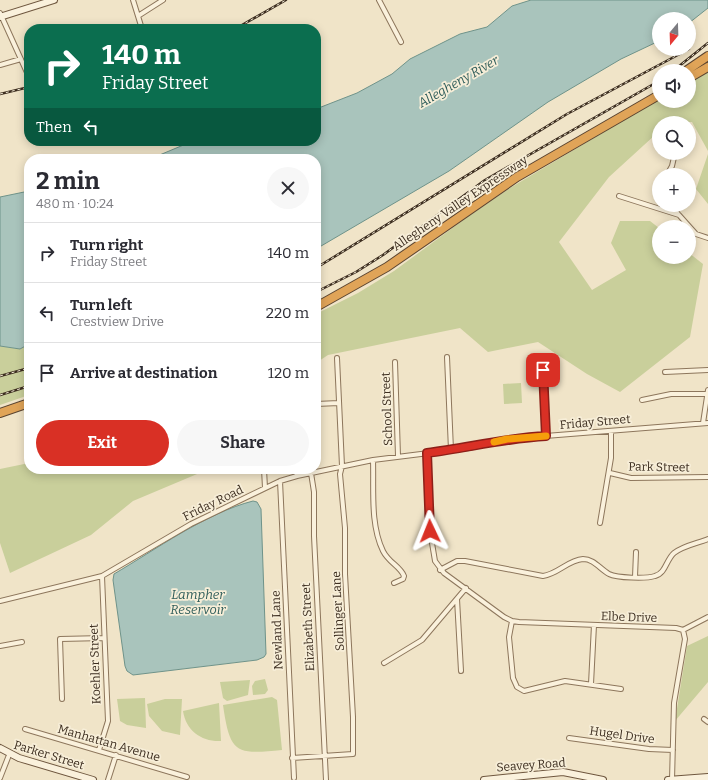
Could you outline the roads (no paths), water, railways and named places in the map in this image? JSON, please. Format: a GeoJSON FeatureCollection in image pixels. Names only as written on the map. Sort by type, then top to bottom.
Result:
{"type":"FeatureCollection","features":[{"type":"Feature","properties":{"kind":"highway"},"geometry":{"type":"LineString","coordinates":[[696,64],[708,56]]}},
{"type":"Feature","properties":{"kind":"highway"},"geometry":{"type":"LineString","coordinates":[[696,72],[708,63]]}},
{"type":"Feature","properties":{"kind":"highway"},"geometry":{"type":"LineString","coordinates":[[696,73],[708,67]]}},
{"type":"Feature","properties":{"kind":"highway","name":"Allegheny Valley Expressway"},"geometry":{"type":"LineString","coordinates":[[321,298],[376,269],[496,185],[652,93]]}},
{"type":"Feature","properties":{"kind":"highway","name":"Allegheny Valley Expressway"},"geometry":{"type":"LineString","coordinates":[[321,304],[387,267],[517,177],[652,99]]}},
{"type":"Feature","properties":{"kind":"highway"},"geometry":{"type":"LineString","coordinates":[[0,408],[24,400]]}},
{"type":"Feature","properties":{"kind":"highway"},"geometry":{"type":"LineString","coordinates":[[0,413],[24,405]]}},
{"type":"Feature","properties":{"kind":"street"},"geometry":{"type":"LineString","coordinates":[[24,65],[1,16],[54,0]]}},
{"type":"Feature","properties":{"kind":"street"},"geometry":{"type":"LineString","coordinates":[[133,0],[140,24]]}},
{"type":"Feature","properties":{"kind":"street"},"geometry":{"type":"LineString","coordinates":[[138,16],[163,0]]}},
{"type":"Feature","properties":{"kind":"street"},"geometry":{"type":"LineString","coordinates":[[379,0],[401,42]]}},
{"type":"Feature","properties":{"kind":"street"},"geometry":{"type":"LineString","coordinates":[[0,65],[21,58]]}},
{"type":"Feature","properties":{"kind":"street"},"geometry":{"type":"LineString","coordinates":[[619,196],[679,215]]}},
{"type":"Feature","properties":{"kind":"street"},"geometry":{"type":"LineString","coordinates":[[677,212],[696,234],[708,238]]}},
{"type":"Feature","properties":{"kind":"street"},"geometry":{"type":"LineString","coordinates":[[447,357],[451,450]]}},
{"type":"Feature","properties":{"kind":"street","name":"Sollinger Lane"},"geometry":{"type":"LineString","coordinates":[[324,756],[353,754],[354,718],[345,574],[345,528],[340,474],[342,466],[337,358]]}},
{"type":"Feature","properties":{"kind":"street","name":"School Street"},"geometry":{"type":"LineString","coordinates":[[395,362],[398,456]]}},
{"type":"Feature","properties":{"kind":"street"},"geometry":{"type":"LineString","coordinates":[[543,370],[546,436]]}},
{"type":"Feature","properties":{"kind":"street"},"geometry":{"type":"LineString","coordinates":[[665,372],[708,370]]}},
{"type":"Feature","properties":{"kind":"street"},"geometry":{"type":"LineString","coordinates":[[642,400],[671,394],[708,393],[706,423]]}},
{"type":"Feature","properties":{"kind":"street"},"geometry":{"type":"LineString","coordinates":[[321,404],[339,402]]}},
{"type":"Feature","properties":{"kind":"street","name":"Friday Street"},"geometry":{"type":"LineString","coordinates":[[342,466],[398,456],[480,446],[507,439],[706,423]]}},
{"type":"Feature","properties":{"kind":"street"},"geometry":{"type":"LineString","coordinates":[[600,524],[610,473],[612,455],[611,431]]}},
{"type":"Feature","properties":{"kind":"street"},"geometry":{"type":"LineString","coordinates":[[427,453],[430,531],[434,557],[440,570],[512,621],[509,637],[515,685],[520,690],[529,690],[566,681],[621,689]]}},
{"type":"Feature","properties":{"kind":"street"},"geometry":{"type":"LineString","coordinates":[[373,460],[375,528],[389,561],[402,570],[404,576],[403,579],[394,583]]}},
{"type":"Feature","properties":{"kind":"street","name":"Friday Road"},"geometry":{"type":"LineString","coordinates":[[321,471],[342,466]]}},
{"type":"Feature","properties":{"kind":"street","name":"Park Street"},"geometry":{"type":"LineString","coordinates":[[610,473],[631,478],[708,477]]}},
{"type":"Feature","properties":{"kind":"street"},"geometry":{"type":"LineString","coordinates":[[264,474],[265,488]]}},
{"type":"Feature","properties":{"kind":"street","name":"Friday Road"},"geometry":{"type":"LineString","coordinates":[[0,601],[102,576],[191,524],[280,481],[306,474]]}},
{"type":"Feature","properties":{"kind":"street","name":"Elizabeth Street"},"geometry":{"type":"LineString","coordinates":[[311,474],[314,492],[314,536],[326,780]]}},
{"type":"Feature","properties":{"kind":"street","name":"Newland Lane"},"geometry":{"type":"LineString","coordinates":[[280,481],[294,778]]}},
{"type":"Feature","properties":{"kind":"street"},"geometry":{"type":"LineString","coordinates":[[440,570],[457,561],[465,560],[543,576],[551,574],[573,562],[585,560],[593,562],[613,575],[635,577],[657,576],[664,569],[674,553],[708,539]]}},
{"type":"Feature","properties":{"kind":"street"},"geometry":{"type":"LineString","coordinates":[[635,577],[636,552]]}},
{"type":"Feature","properties":{"kind":"street","name":"Koehler Street"},"geometry":{"type":"LineString","coordinates":[[99,750],[108,721],[102,576]]}},
{"type":"Feature","properties":{"kind":"street"},"geometry":{"type":"LineString","coordinates":[[384,663],[422,640],[466,588]]}},
{"type":"Feature","properties":{"kind":"street"},"geometry":{"type":"LineString","coordinates":[[457,598],[461,671]]}},
{"type":"Feature","properties":{"kind":"street"},"geometry":{"type":"LineString","coordinates":[[672,780],[674,703],[685,639],[683,630],[708,618]]}},
{"type":"Feature","properties":{"kind":"street","name":"Elbe Drive"},"geometry":{"type":"LineString","coordinates":[[512,621],[676,628],[683,630]]}},
{"type":"Feature","properties":{"kind":"street"},"geometry":{"type":"LineString","coordinates":[[591,684],[594,625]]}},
{"type":"Feature","properties":{"kind":"street"},"geometry":{"type":"LineString","coordinates":[[62,699],[60,639],[104,638]]}},
{"type":"Feature","properties":{"kind":"street"},"geometry":{"type":"LineString","coordinates":[[0,646],[22,642]]}},
{"type":"Feature","properties":{"kind":"street"},"geometry":{"type":"LineString","coordinates":[[704,719],[708,722]]}},
{"type":"Feature","properties":{"kind":"street","name":"Manhattan Avenue"},"geometry":{"type":"LineString","coordinates":[[25,729],[187,777]]}},
{"type":"Feature","properties":{"kind":"street","name":"Hugel Drive"},"geometry":{"type":"LineString","coordinates":[[569,738],[649,750],[673,750]]}},
{"type":"Feature","properties":{"kind":"street","name":"Parker Street"},"geometry":{"type":"LineString","coordinates":[[0,748],[10,755],[93,780]]}},
{"type":"Feature","properties":{"kind":"street"},"geometry":{"type":"LineString","coordinates":[[0,778],[10,755]]}},
{"type":"Feature","properties":{"kind":"street"},"geometry":{"type":"LineString","coordinates":[[108,780],[116,755]]}},
{"type":"Feature","properties":{"kind":"street"},"geometry":{"type":"LineString","coordinates":[[292,758],[324,756]]}},
{"type":"Feature","properties":{"kind":"street","name":"Seavey Road"},"geometry":{"type":"LineString","coordinates":[[484,780],[563,772],[603,780]]}},
{"type":"Feature","properties":{"kind":"street"},"geometry":{"type":"LineString","coordinates":[[668,780],[708,777]]}},
{"type":"Feature","properties":{"kind":"water","name":"Allegheny River"},"geometry":{"type":"Polygon","coordinates":[[[531,0],[708,0],[708,8],[696,17],[696,12],[652,12],[652,44],[621,59],[548,102],[449,171],[321,246],[321,154],[162,154],[181,146],[321,146],[321,107],[357,93],[392,74],[410,59],[460,34],[487,27],[512,6],[531,0]]]}},
{"type":"Feature","properties":{"kind":"water"},"geometry":{"type":"Polygon","coordinates":[[[24,192],[24,347],[20,349],[0,346],[0,197],[24,192]]]}},
{"type":"Feature","properties":{"kind":"water","name":"Lampher Reservoir"},"geometry":{"type":"Polygon","coordinates":[[[253,501],[257,502],[261,509],[266,654],[264,657],[257,660],[133,675],[127,671],[125,666],[113,580],[114,574],[199,523],[217,514],[253,501]]]}},
{"type":"Feature","properties":{"kind":"railway"},"geometry":{"type":"LineString","coordinates":[[244,24],[286,0]]}},
{"type":"Feature","properties":{"kind":"railway"},"geometry":{"type":"LineString","coordinates":[[682,64],[708,43]]}},
{"type":"Feature","properties":{"kind":"railway"},"geometry":{"type":"LineString","coordinates":[[321,265],[567,114],[676,56]]}},
{"type":"Feature","properties":{"kind":"railway"},"geometry":{"type":"LineString","coordinates":[[321,290],[356,272],[383,255],[485,180],[652,85]]}},
{"type":"Feature","properties":{"kind":"railway"},"geometry":{"type":"LineString","coordinates":[[0,94],[24,88]]}},
{"type":"Feature","properties":{"kind":"railway"},"geometry":{"type":"LineString","coordinates":[[0,376],[24,369]]}},
{"type":"Feature","properties":{"kind":"railway"},"geometry":{"type":"LineString","coordinates":[[0,395],[24,388]]}}]}
